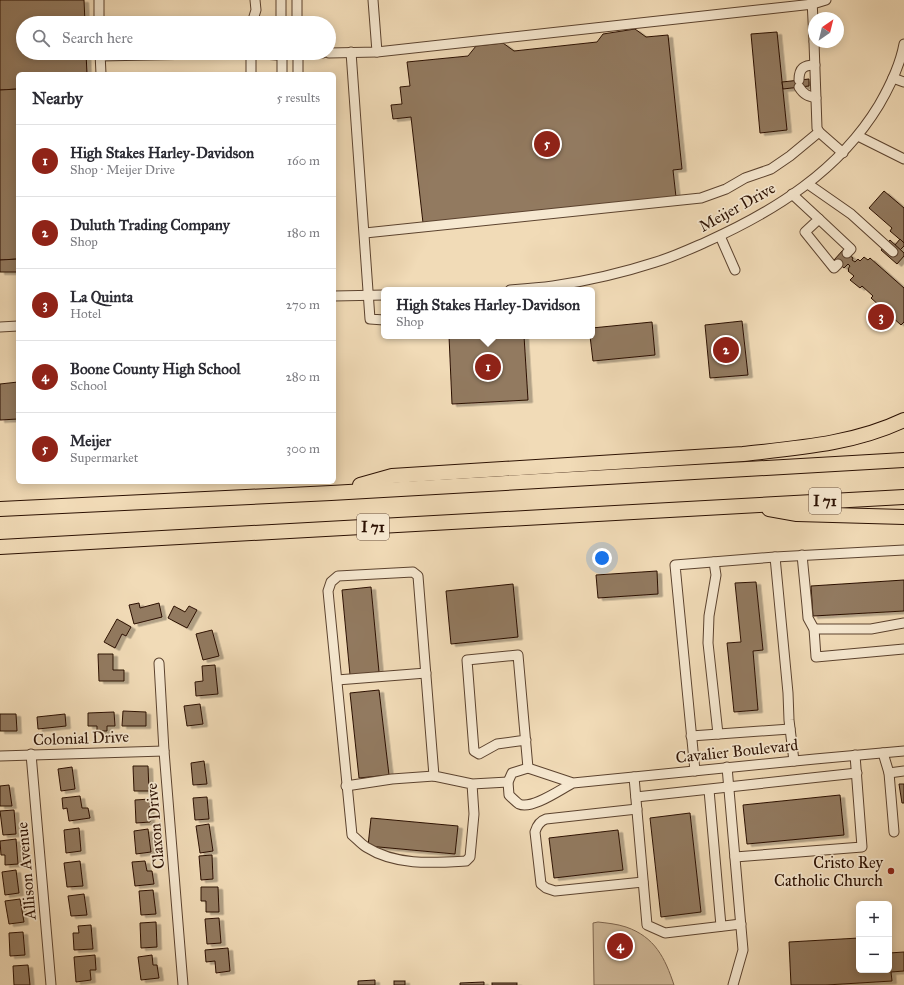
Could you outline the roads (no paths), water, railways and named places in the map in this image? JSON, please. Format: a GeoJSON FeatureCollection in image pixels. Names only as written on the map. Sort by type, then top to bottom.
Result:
{"type":"FeatureCollection","features":[{"type":"Feature","properties":{"kind":"highway"},"geometry":{"type":"LineString","coordinates":[[331,493],[392,476],[743,454],[795,449],[847,439],[892,426],[904,420]]}},
{"type":"Feature","properties":{"kind":"highway","name":"I 71"},"geometry":{"type":"LineString","coordinates":[[0,509],[331,493],[904,460]]}},
{"type":"Feature","properties":{"kind":"highway","name":"I 71"},"geometry":{"type":"LineString","coordinates":[[0,547],[904,497]]}},
{"type":"Feature","properties":{"kind":"highway"},"geometry":{"type":"LineString","coordinates":[[745,505],[797,514],[904,517]]}},
{"type":"Feature","properties":{"kind":"street"},"geometry":{"type":"LineString","coordinates":[[99,0],[99,16]]}},
{"type":"Feature","properties":{"kind":"street"},"geometry":{"type":"LineString","coordinates":[[254,16],[256,10],[255,0]]}},
{"type":"Feature","properties":{"kind":"street"},"geometry":{"type":"LineString","coordinates":[[281,0],[281,16]]}},
{"type":"Feature","properties":{"kind":"street"},"geometry":{"type":"LineString","coordinates":[[297,0],[297,16]]}},
{"type":"Feature","properties":{"kind":"street"},"geometry":{"type":"LineString","coordinates":[[372,0],[377,52]]}},
{"type":"Feature","properties":{"kind":"street"},"geometry":{"type":"LineString","coordinates":[[336,53],[377,52],[826,0]]}},
{"type":"Feature","properties":{"kind":"street"},"geometry":{"type":"LineString","coordinates":[[812,2],[813,12]]}},
{"type":"Feature","properties":{"kind":"street","name":"Meijer Drive"},"geometry":{"type":"LineString","coordinates":[[556,287],[657,262],[720,236],[762,214],[808,184],[830,167],[858,136],[888,90],[904,44]]}},
{"type":"Feature","properties":{"kind":"street"},"geometry":{"type":"LineString","coordinates":[[814,48],[817,128],[819,132],[843,153]]}},
{"type":"Feature","properties":{"kind":"street"},"geometry":{"type":"LineString","coordinates":[[351,52],[370,319],[381,320]]}},
{"type":"Feature","properties":{"kind":"street"},"geometry":{"type":"LineString","coordinates":[[100,60],[101,72]]}},
{"type":"Feature","properties":{"kind":"street"},"geometry":{"type":"LineString","coordinates":[[251,60],[251,72]]}},
{"type":"Feature","properties":{"kind":"street"},"geometry":{"type":"LineString","coordinates":[[282,60],[282,72]]}},
{"type":"Feature","properties":{"kind":"street"},"geometry":{"type":"LineString","coordinates":[[298,60],[298,72]]}},
{"type":"Feature","properties":{"kind":"street"},"geometry":{"type":"LineString","coordinates":[[815,65],[801,68],[799,73],[799,84],[807,96],[816,98]]}},
{"type":"Feature","properties":{"kind":"street"},"geometry":{"type":"LineString","coordinates":[[893,78],[904,82]]}},
{"type":"Feature","properties":{"kind":"street"},"geometry":{"type":"LineString","coordinates":[[365,233],[702,198],[726,189],[745,178],[771,169],[790,156],[819,132]]}},
{"type":"Feature","properties":{"kind":"street"},"geometry":{"type":"LineString","coordinates":[[858,136],[904,159]]}},
{"type":"Feature","properties":{"kind":"street"},"geometry":{"type":"LineString","coordinates":[[808,184],[850,214],[893,252]]}},
{"type":"Feature","properties":{"kind":"street"},"geometry":{"type":"LineString","coordinates":[[792,194],[851,249],[847,254]]}},
{"type":"Feature","properties":{"kind":"street"},"geometry":{"type":"LineString","coordinates":[[819,219],[804,232],[834,268],[838,264]]}},
{"type":"Feature","properties":{"kind":"street"},"geometry":{"type":"LineString","coordinates":[[720,236],[735,270]]}},
{"type":"Feature","properties":{"kind":"street"},"geometry":{"type":"LineString","coordinates":[[336,296],[381,295]]}},
{"type":"Feature","properties":{"kind":"street"},"geometry":{"type":"LineString","coordinates":[[0,327],[16,326]]}},
{"type":"Feature","properties":{"kind":"street"},"geometry":{"type":"LineString","coordinates":[[694,771],[675,565],[775,556],[904,550]]}},
{"type":"Feature","properties":{"kind":"street"},"geometry":{"type":"LineString","coordinates":[[802,555],[808,618],[814,629],[816,657],[904,649]]}},
{"type":"Feature","properties":{"kind":"street"},"geometry":{"type":"LineString","coordinates":[[775,556],[794,761]]}},
{"type":"Feature","properties":{"kind":"street"},"geometry":{"type":"LineString","coordinates":[[714,562],[716,575],[709,616],[708,643],[718,734]]}},
{"type":"Feature","properties":{"kind":"street"},"geometry":{"type":"LineString","coordinates":[[434,776],[418,576],[413,572],[338,576],[331,582],[328,590],[352,835],[366,847],[390,859],[428,863],[466,861],[470,857],[474,814],[472,784]]}},
{"type":"Feature","properties":{"kind":"street"},"geometry":{"type":"LineString","coordinates":[[814,629],[871,629],[904,623]]}},
{"type":"Feature","properties":{"kind":"street"},"geometry":{"type":"LineString","coordinates":[[346,786],[392,779],[434,776],[472,784],[508,782],[512,773],[528,768],[526,740],[518,655],[468,660],[474,751],[479,754],[497,744],[526,740]]}},
{"type":"Feature","properties":{"kind":"street","name":"Claxon Drive"},"geometry":{"type":"LineString","coordinates":[[159,664],[164,751],[183,985]]}},
{"type":"Feature","properties":{"kind":"street"},"geometry":{"type":"LineString","coordinates":[[336,680],[426,673]]}},
{"type":"Feature","properties":{"kind":"street"},"geometry":{"type":"LineString","coordinates":[[691,736],[790,729]]}},
{"type":"Feature","properties":{"kind":"street","name":"Colonial Drive"},"geometry":{"type":"LineString","coordinates":[[0,756],[164,751]]}},
{"type":"Feature","properties":{"kind":"street","name":"Cavalier Boulevard"},"geometry":{"type":"LineString","coordinates":[[528,768],[572,783],[904,751]]}},
{"type":"Feature","properties":{"kind":"street"},"geometry":{"type":"LineString","coordinates":[[883,753],[889,773],[894,832]]}},
{"type":"Feature","properties":{"kind":"street","name":"Allison Avenue"},"geometry":{"type":"LineString","coordinates":[[31,754],[51,985]]}},
{"type":"Feature","properties":{"kind":"street"},"geometry":{"type":"LineString","coordinates":[[735,858],[862,847],[855,755]]}},
{"type":"Feature","properties":{"kind":"street"},"geometry":{"type":"LineString","coordinates":[[727,768],[743,950],[733,985]]}},
{"type":"Feature","properties":{"kind":"street"},"geometry":{"type":"LineString","coordinates":[[889,773],[904,771]]}},
{"type":"Feature","properties":{"kind":"street"},"geometry":{"type":"LineString","coordinates":[[636,798],[857,773]]}},
{"type":"Feature","properties":{"kind":"street"},"geometry":{"type":"LineString","coordinates":[[634,777],[647,925],[665,933],[740,924]]}},
{"type":"Feature","properties":{"kind":"street","name":"Cavalier Boulevard"},"geometry":{"type":"LineString","coordinates":[[508,782],[509,795],[519,804],[528,805],[539,802],[572,783]]}},
{"type":"Feature","properties":{"kind":"street"},"geometry":{"type":"LineString","coordinates":[[709,790],[721,926]]}},
{"type":"Feature","properties":{"kind":"street"},"geometry":{"type":"LineString","coordinates":[[637,809],[546,819],[538,824],[536,832],[541,884],[546,888],[555,891],[643,882]]}},
{"type":"Feature","properties":{"kind":"place","name":"Meijer"},"geometry":{"type":"Point","coordinates":[547,144]}},
{"type":"Feature","properties":{"kind":"place","name":"La Quinta"},"geometry":{"type":"Point","coordinates":[881,317]}},
{"type":"Feature","properties":{"kind":"place","name":"Duluth Trading Company"},"geometry":{"type":"Point","coordinates":[726,350]}},
{"type":"Feature","properties":{"kind":"place","name":"High Stakes Harley-Davidson"},"geometry":{"type":"Point","coordinates":[488,367]}},
{"type":"Feature","properties":{"kind":"place","name":"Cristo Rey Catholic Church"},"geometry":{"type":"Point","coordinates":[891,871]}},
{"type":"Feature","properties":{"kind":"place","name":"Boone County High School"},"geometry":{"type":"Point","coordinates":[620,946]}}]}
